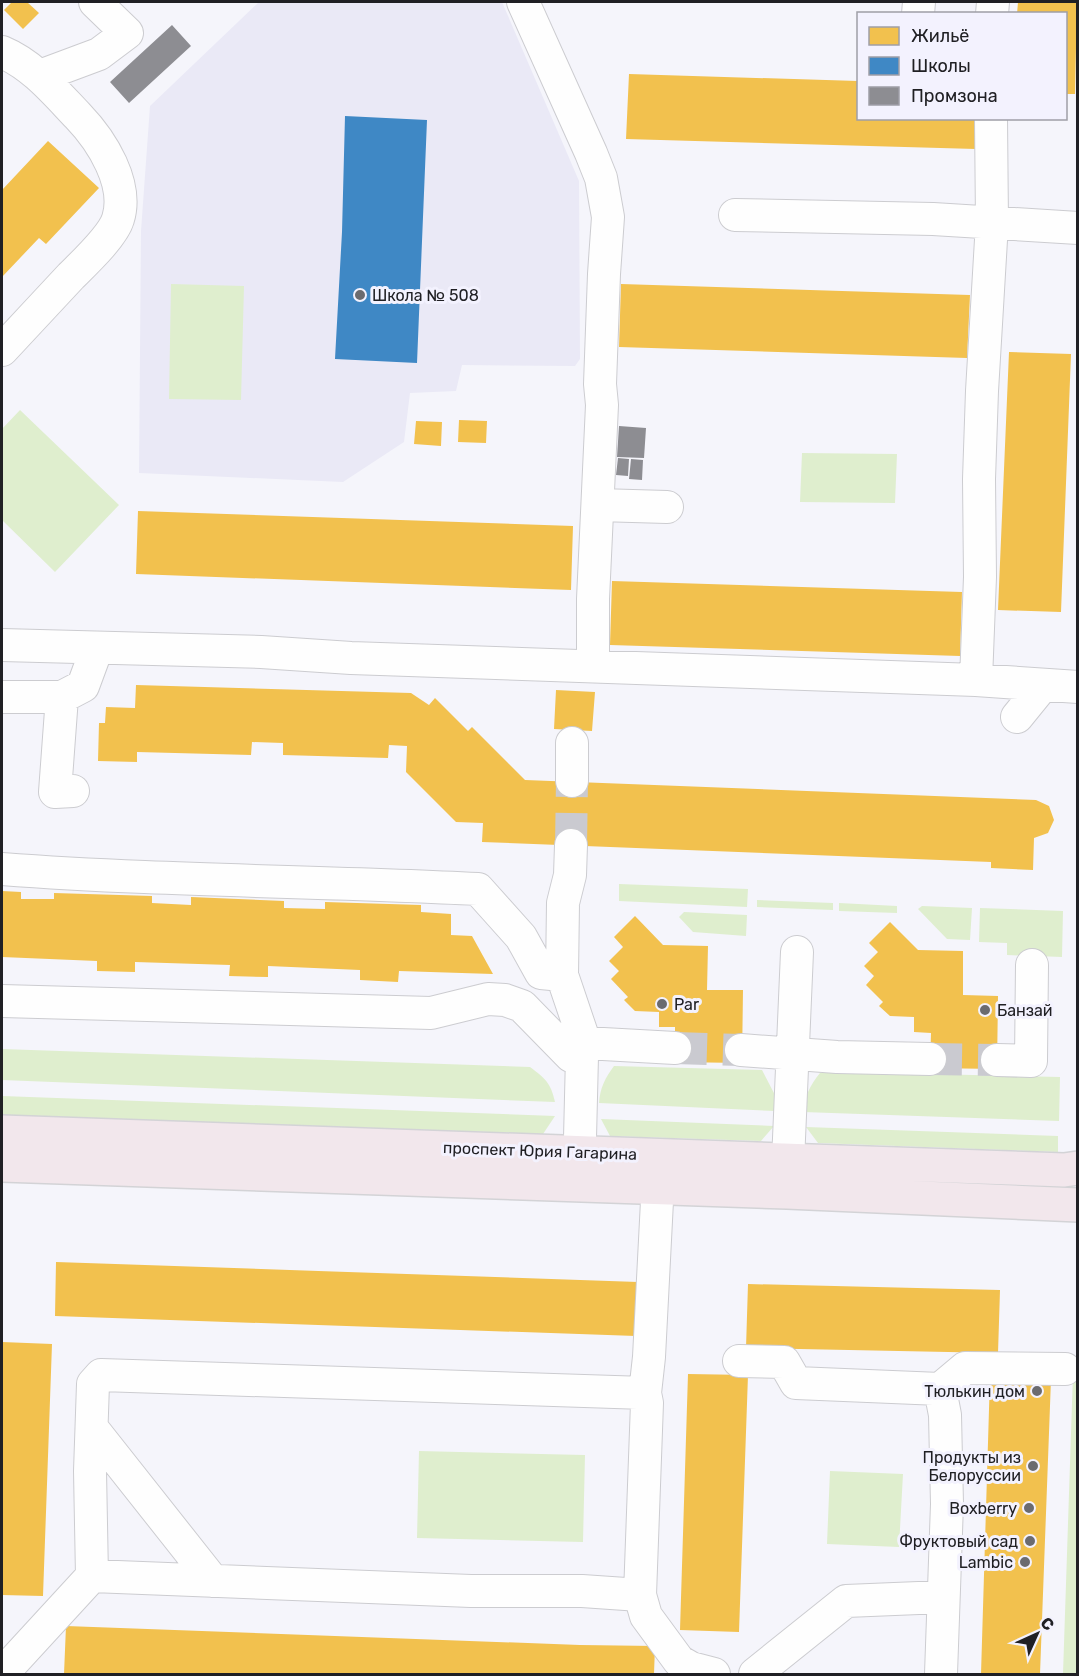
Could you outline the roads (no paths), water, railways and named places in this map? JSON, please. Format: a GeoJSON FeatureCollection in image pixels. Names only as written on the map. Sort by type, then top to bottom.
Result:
{"type":"FeatureCollection","features":[{"type":"Feature","properties":{"kind":"main road","name":"проспект Юрия Гагарина"},"geometry":{"type":"LineString","coordinates":[[2,1132],[1064,1170],[1077,1168]]}},
{"type":"Feature","properties":{"kind":"main road","name":"проспект Юрия Гагарина"},"geometry":{"type":"LineString","coordinates":[[2,1165],[787,1192],[1077,1205]]}},
{"type":"Feature","properties":{"kind":"lane"},"geometry":{"type":"LineString","coordinates":[[40,76],[99,54],[127,33],[95,2]]}},
{"type":"Feature","properties":{"kind":"lane"},"geometry":{"type":"LineString","coordinates":[[523,2],[588,144],[601,178],[608,217],[593,599],[593,666]]}},
{"type":"Feature","properties":{"kind":"lane"},"geometry":{"type":"LineString","coordinates":[[2,51],[15,57],[40,76],[87,125],[112,167],[119,188],[120,206],[114,228],[2,350]]}},
{"type":"Feature","properties":{"kind":"lane"},"geometry":{"type":"LineString","coordinates":[[976,680],[980,577],[979,479],[982,382],[992,223],[991,120]]}},
{"type":"Feature","properties":{"kind":"lane"},"geometry":{"type":"LineString","coordinates":[[735,215],[933,219],[1077,228]]}},
{"type":"Feature","properties":{"kind":"lane"},"geometry":{"type":"LineString","coordinates":[[598,505],[667,507]]}},
{"type":"Feature","properties":{"kind":"lane"},"geometry":{"type":"LineString","coordinates":[[2,645],[261,652],[351,658],[976,680],[1077,687]]}},
{"type":"Feature","properties":{"kind":"lane"},"geometry":{"type":"LineString","coordinates":[[2,697],[62,697],[83,686],[97,648]]}},
{"type":"Feature","properties":{"kind":"lane"},"geometry":{"type":"LineString","coordinates":[[1017,717],[1043,685]]}},
{"type":"Feature","properties":{"kind":"lane"},"geometry":{"type":"LineString","coordinates":[[62,697],[55,792],[73,791]]}},
{"type":"Feature","properties":{"kind":"lane"},"geometry":{"type":"LineString","coordinates":[[572,743],[572,782]]}},
{"type":"Feature","properties":{"kind":"lane"},"geometry":{"type":"LineString","coordinates":[[571,846],[570,875],[563,903],[562,975],[583,1050],[579,1185]]}},
{"type":"Feature","properties":{"kind":"lane"},"geometry":{"type":"LineString","coordinates":[[2,870],[171,879],[376,884],[478,890],[521,937],[541,973],[562,975]]}},
{"type":"Feature","properties":{"kind":"lane"},"geometry":{"type":"LineString","coordinates":[[787,1192],[796,952]]}},
{"type":"Feature","properties":{"kind":"lane"},"geometry":{"type":"LineString","coordinates":[[997,1060],[1031,1061],[1032,965]]}},
{"type":"Feature","properties":{"kind":"lane"},"geometry":{"type":"LineString","coordinates":[[2,1001],[431,1013],[488,999],[505,1000],[522,1006],[571,1056],[583,1050],[675,1048]]}},
{"type":"Feature","properties":{"kind":"lane"},"geometry":{"type":"LineString","coordinates":[[741,1050],[837,1057],[930,1059]]}},
{"type":"Feature","properties":{"kind":"lane"},"geometry":{"type":"LineString","coordinates":[[660,1155],[645,1393],[647,1403],[640,1595],[646,1616],[679,1661],[698,1672]]}},
{"type":"Feature","properties":{"kind":"lane"},"geometry":{"type":"LineString","coordinates":[[739,1360],[784,1362],[796,1383],[940,1389],[965,1368],[1065,1369]]}},
{"type":"Feature","properties":{"kind":"lane"},"geometry":{"type":"LineString","coordinates":[[2,1674],[92,1576],[93,1384],[100,1375],[645,1393]]}},
{"type":"Feature","properties":{"kind":"lane"},"geometry":{"type":"LineString","coordinates":[[940,1389],[945,1415],[947,1504],[941,1674]]}},
{"type":"Feature","properties":{"kind":"lane"},"geometry":{"type":"LineString","coordinates":[[92,1428],[213,1581]]}},
{"type":"Feature","properties":{"kind":"lane"},"geometry":{"type":"LineString","coordinates":[[92,1576],[471,1591],[582,1591],[640,1595]]}},
{"type":"Feature","properties":{"kind":"lane"},"geometry":{"type":"LineString","coordinates":[[755,1674],[846,1601],[942,1597]]}},
{"type":"Feature","properties":{"kind":"tunnel"},"geometry":{"type":"LineString","coordinates":[[571,845],[572,781]]}},
{"type":"Feature","properties":{"kind":"tunnel"},"geometry":{"type":"LineString","coordinates":[[675,1048],[741,1050]]}},
{"type":"Feature","properties":{"kind":"tunnel"},"geometry":{"type":"LineString","coordinates":[[930,1059],[997,1060]]}},
{"type":"Feature","properties":{"kind":"place","name":"Школа № 508"},"geometry":{"type":"Point","coordinates":[360,295]}},
{"type":"Feature","properties":{"kind":"place","name":"Par"},"geometry":{"type":"Point","coordinates":[662,1004]}},
{"type":"Feature","properties":{"kind":"place","name":"Банзай"},"geometry":{"type":"Point","coordinates":[985,1010]}},
{"type":"Feature","properties":{"kind":"place","name":"Тюлькин дом"},"geometry":{"type":"Point","coordinates":[1037,1391]}},
{"type":"Feature","properties":{"kind":"place","name":"Продукты из Белоруссии"},"geometry":{"type":"Point","coordinates":[1033,1466]}},
{"type":"Feature","properties":{"kind":"place","name":"Boxberry"},"geometry":{"type":"Point","coordinates":[1029,1508]}},
{"type":"Feature","properties":{"kind":"place","name":"Фруктовый сад"},"geometry":{"type":"Point","coordinates":[1030,1541]}},
{"type":"Feature","properties":{"kind":"place","name":"Lambic"},"geometry":{"type":"Point","coordinates":[1025,1562]}}]}
